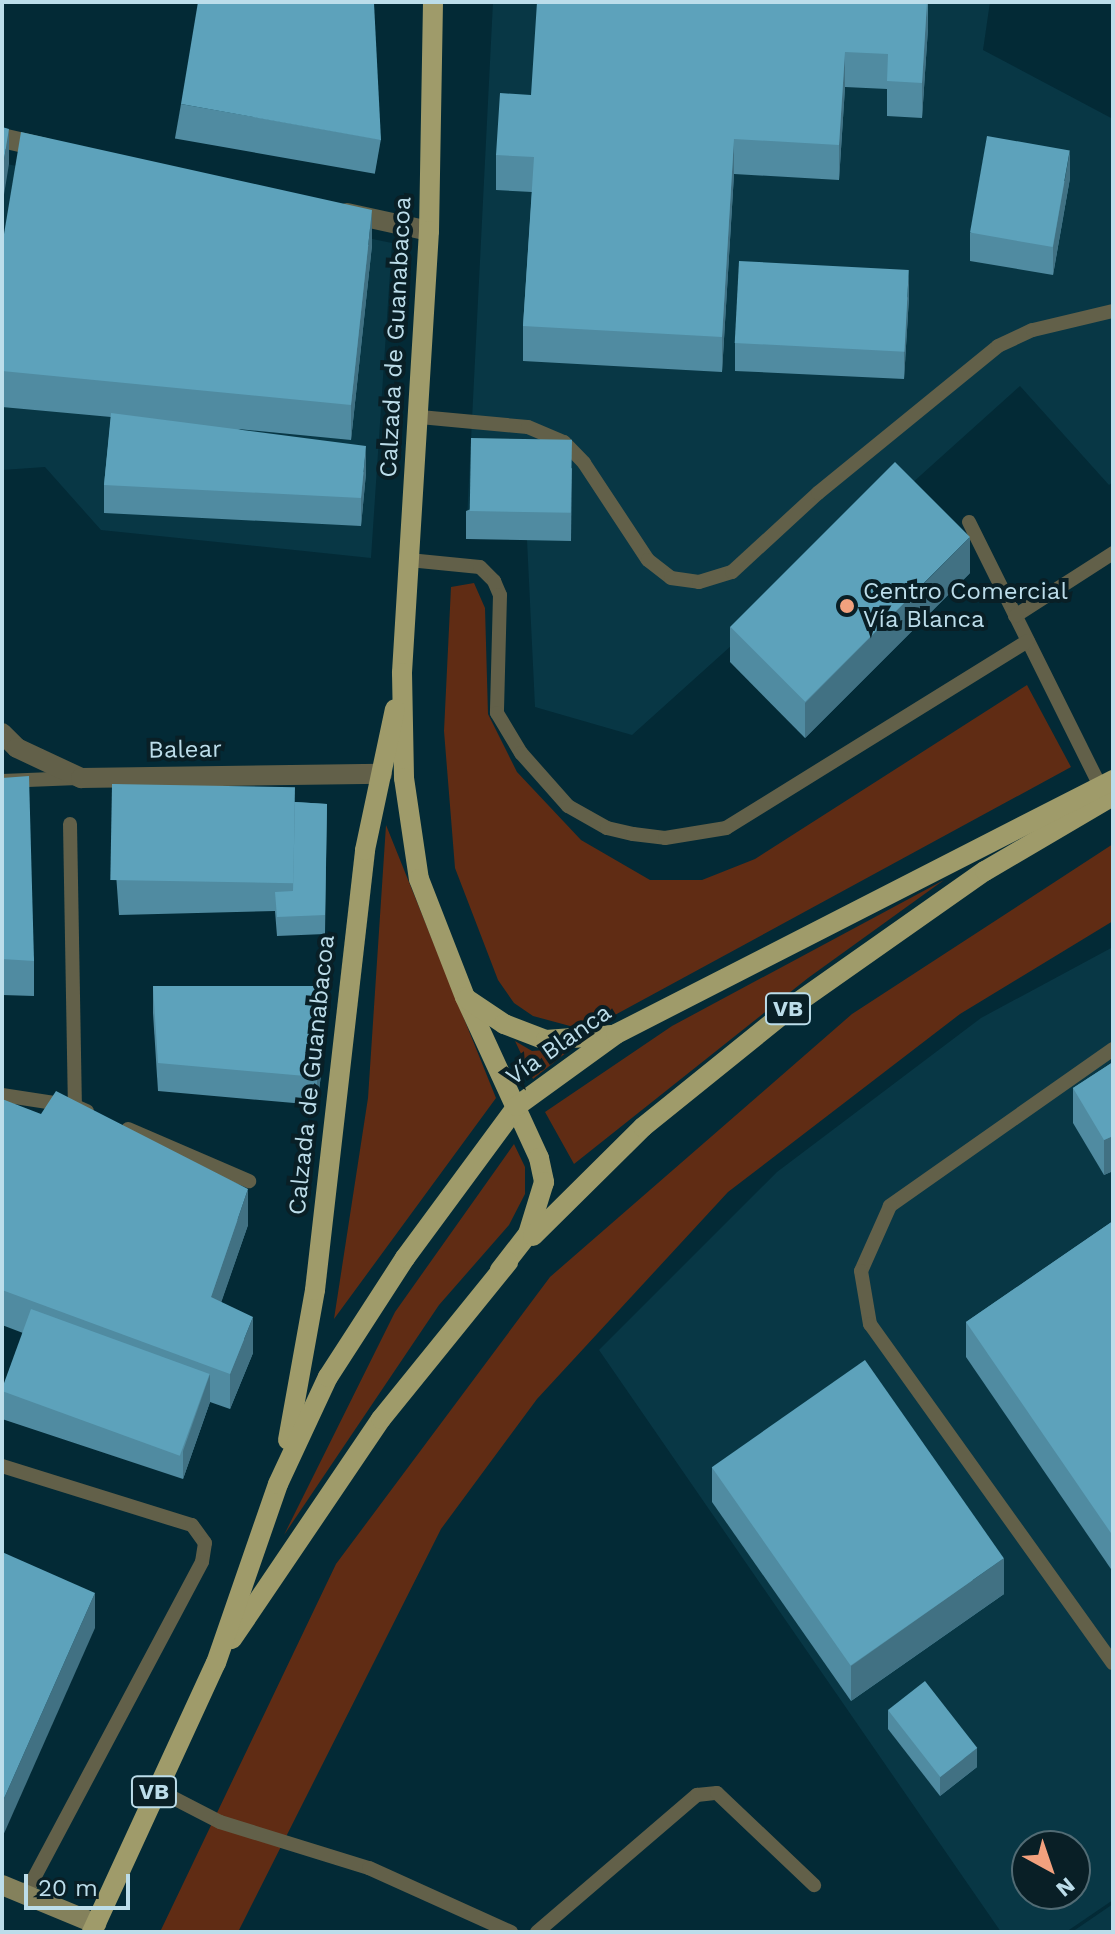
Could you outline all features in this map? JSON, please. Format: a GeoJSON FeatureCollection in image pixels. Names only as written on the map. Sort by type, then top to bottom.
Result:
{"type":"FeatureCollection","features":[{"type":"Feature","properties":{"kind":"main road","name":"Calzada de Guanabacoa"},"geometry":{"type":"LineString","coordinates":[[433,2],[429,231],[402,673],[404,778],[419,879],[465,997],[517,1106],[544,1182],[528,1234],[500,1270]]}},
{"type":"Feature","properties":{"kind":"main road","name":"Calzada de Guanabacoa"},"geometry":{"type":"LineString","coordinates":[[278,1484],[315,1290],[349,968],[402,673]]}},
{"type":"Feature","properties":{"kind":"main road","name":"Vía Blanca"},"geometry":{"type":"LineString","coordinates":[[94,1928],[216,1663],[278,1484],[356,1330],[517,1106],[616,1034],[1109,787]]}},
{"type":"Feature","properties":{"kind":"main road","name":"Vía Blanca"},"geometry":{"type":"LineString","coordinates":[[216,1663],[381,1419],[500,1270],[643,1127],[759,1032],[1109,787]]}},
{"type":"Feature","properties":{"kind":"main road"},"geometry":{"type":"LineString","coordinates":[[465,997],[504,1024],[546,1040],[616,1034]]}},
{"type":"Feature","properties":{"kind":"street"},"geometry":{"type":"LineString","coordinates":[[2,138],[63,151]]}},
{"type":"Feature","properties":{"kind":"street"},"geometry":{"type":"LineString","coordinates":[[322,208],[429,231]]}},
{"type":"Feature","properties":{"kind":"street","name":"Balear"},"geometry":{"type":"LineString","coordinates":[[2,733],[17,748],[81,778],[382,774]]}},
{"type":"Feature","properties":{"kind":"street"},"geometry":{"type":"LineString","coordinates":[[2,1885],[94,1928]]}},
{"type":"Feature","properties":{"kind":"lane"},"geometry":{"type":"LineString","coordinates":[[420,417],[528,427],[564,442],[584,463],[648,560],[671,578],[699,582],[732,572],[818,493],[998,346],[1033,330],[1113,311]]}},
{"type":"Feature","properties":{"kind":"lane"},"geometry":{"type":"LineString","coordinates":[[969,522],[1028,641],[1109,787]]}},
{"type":"Feature","properties":{"kind":"lane"},"geometry":{"type":"LineString","coordinates":[[1015,616],[1113,553]]}},
{"type":"Feature","properties":{"kind":"lane"},"geometry":{"type":"LineString","coordinates":[[409,560],[480,567],[494,581],[500,595],[497,713],[521,753],[568,806],[607,828],[665,838],[726,828],[1028,641]]}},
{"type":"Feature","properties":{"kind":"lane"},"geometry":{"type":"LineString","coordinates":[[2,781],[81,778]]}},
{"type":"Feature","properties":{"kind":"lane"},"geometry":{"type":"LineString","coordinates":[[70,824],[75,1106]]}},
{"type":"Feature","properties":{"kind":"lane"},"geometry":{"type":"LineString","coordinates":[[1113,1049],[890,1206],[861,1271],[870,1324],[1113,1663]]}},
{"type":"Feature","properties":{"kind":"lane"},"geometry":{"type":"LineString","coordinates":[[2,1095],[75,1106],[104,1119]]}},
{"type":"Feature","properties":{"kind":"lane"},"geometry":{"type":"LineString","coordinates":[[118,1125],[249,1181]]}},
{"type":"Feature","properties":{"kind":"lane"},"geometry":{"type":"LineString","coordinates":[[2,1466],[192,1525],[205,1543],[202,1562],[25,1895]]}},
{"type":"Feature","properties":{"kind":"lane"},"geometry":{"type":"LineString","coordinates":[[156,1789],[220,1822],[369,1868],[511,1932]]}},
{"type":"Feature","properties":{"kind":"lane"},"geometry":{"type":"LineString","coordinates":[[537,1932],[697,1795],[717,1793],[814,1885]]}},
{"type":"Feature","properties":{"kind":"lane"},"geometry":{"type":"LineString","coordinates":[[466,1914],[478,1932]]}},
{"type":"Feature","properties":{"kind":"shaded area"},"geometry":{"type":"Polygon","coordinates":[[[493,2],[990,2],[983,50],[1113,119],[1113,482],[1109,485],[1020,386],[632,735],[535,707],[527,540],[466,539],[493,2]]]}},
{"type":"Feature","properties":{"kind":"shaded area"},"geometry":{"type":"Polygon","coordinates":[[[2,163],[392,243],[371,558],[101,530],[45,467],[2,470],[2,163]]]}},
{"type":"Feature","properties":{"kind":"shaded area"},"geometry":{"type":"Polygon","coordinates":[[[474,583],[485,608],[488,714],[517,772],[581,840],[650,880],[702,880],[755,859],[1027,685],[1071,767],[602,1022],[570,1026],[533,1016],[514,1003],[498,980],[455,868],[444,731],[451,587],[474,583]]]}},
{"type":"Feature","properties":{"kind":"shaded area"},"geometry":{"type":"Polygon","coordinates":[[[386,825],[496,1098],[334,1319],[368,1098],[386,825]]]}},
{"type":"Feature","properties":{"kind":"shaded area"},"geometry":{"type":"Polygon","coordinates":[[[1113,844],[1113,921],[960,1014],[728,1192],[537,1399],[441,1529],[238,1932],[160,1932],[336,1564],[550,1277],[852,1014],[1113,844]]]}},
{"type":"Feature","properties":{"kind":"shaded area"},"geometry":{"type":"Polygon","coordinates":[[[944,880],[808,978],[574,1164],[545,1112],[672,1026],[944,880]]]}},
{"type":"Feature","properties":{"kind":"shaded area"},"geometry":{"type":"Polygon","coordinates":[[[1113,947],[1113,1900],[1066,1932],[1001,1932],[599,1350],[777,1172],[981,1018],[1113,947]]]}},
{"type":"Feature","properties":{"kind":"shaded area"},"geometry":{"type":"Polygon","coordinates":[[[515,1041],[532,1051],[572,1048],[533,1079],[515,1041]]]}},
{"type":"Feature","properties":{"kind":"shaded area"},"geometry":{"type":"Polygon","coordinates":[[[514,1144],[525,1167],[525,1194],[509,1225],[439,1305],[284,1535],[395,1312],[514,1144]]]}},
{"type":"Feature","properties":{"kind":"shaded area"},"geometry":{"type":"Polygon","coordinates":[[[1113,1904],[1113,1932],[1072,1932],[1113,1904]]]}},
{"type":"Feature","properties":{"kind":"building"},"geometry":{"type":"Polygon","coordinates":[[[198,2],[374,3],[381,140],[181,104],[198,2]]]}},
{"type":"Feature","properties":{"kind":"building"},"geometry":{"type":"Polygon","coordinates":[[[537,2],[927,2],[922,83],[887,81],[888,54],[845,52],[839,145],[734,139],[722,337],[523,326],[534,157],[496,155],[500,93],[531,95],[537,2]]]}},
{"type":"Feature","properties":{"kind":"building"},"geometry":{"type":"Polygon","coordinates":[[[2,127],[9,129],[2,172],[2,127]]]}},
{"type":"Feature","properties":{"kind":"building"},"geometry":{"type":"Polygon","coordinates":[[[21,132],[372,210],[351,405],[2,371],[2,246],[21,132]]]}},
{"type":"Feature","properties":{"kind":"building"},"geometry":{"type":"Polygon","coordinates":[[[987,136],[1070,151],[1053,247],[970,233],[987,136]]]}},
{"type":"Feature","properties":{"kind":"building"},"geometry":{"type":"Polygon","coordinates":[[[739,261],[909,270],[904,352],[735,343],[739,261]]]}},
{"type":"Feature","properties":{"kind":"building"},"geometry":{"type":"Polygon","coordinates":[[[111,413],[366,446],[361,498],[104,485],[111,413]]]}},
{"type":"Feature","properties":{"kind":"building"},"geometry":{"type":"Polygon","coordinates":[[[471,438],[572,440],[571,513],[470,511],[471,438]]]}},
{"type":"Feature","properties":{"kind":"building"},"geometry":{"type":"Polygon","coordinates":[[[895,462],[970,537],[805,702],[730,627],[895,462]]]}},
{"type":"Feature","properties":{"kind":"building"},"geometry":{"type":"Polygon","coordinates":[[[29,776],[34,961],[2,959],[2,778],[29,776]]]}},
{"type":"Feature","properties":{"kind":"building"},"geometry":{"type":"Polygon","coordinates":[[[112,784],[295,787],[293,883],[110,880],[112,784]]]}},
{"type":"Feature","properties":{"kind":"building"},"geometry":{"type":"Polygon","coordinates":[[[295,802],[327,804],[325,915],[277,917],[275,892],[293,891],[295,802]]]}},
{"type":"Feature","properties":{"kind":"building"},"geometry":{"type":"Polygon","coordinates":[[[153,986],[329,986],[317,1077],[158,1063],[153,986]]]}},
{"type":"Feature","properties":{"kind":"building"},"geometry":{"type":"Polygon","coordinates":[[[1113,1062],[1113,1136],[1104,1140],[1073,1088],[1113,1062]]]}},
{"type":"Feature","properties":{"kind":"building"},"geometry":{"type":"Polygon","coordinates":[[[56,1091],[248,1189],[211,1297],[253,1317],[230,1374],[2,1290],[2,1099],[41,1114],[56,1091]]]}},
{"type":"Feature","properties":{"kind":"building"},"geometry":{"type":"Polygon","coordinates":[[[1113,1221],[1113,1536],[966,1322],[1113,1221]]]}},
{"type":"Feature","properties":{"kind":"building"},"geometry":{"type":"Polygon","coordinates":[[[31,1309],[210,1374],[180,1456],[2,1391],[31,1309]]]}},
{"type":"Feature","properties":{"kind":"building"},"geometry":{"type":"Polygon","coordinates":[[[865,1360],[1004,1558],[851,1665],[712,1467],[865,1360]]]}},
{"type":"Feature","properties":{"kind":"building"},"geometry":{"type":"Polygon","coordinates":[[[2,1552],[95,1593],[2,1803],[2,1552]]]}},
{"type":"Feature","properties":{"kind":"building"},"geometry":{"type":"Polygon","coordinates":[[[925,1681],[977,1748],[940,1777],[888,1710],[925,1681]]]}},
{"type":"Feature","properties":{"kind":"place","name":"Centro Comercial Vía Blanca"},"geometry":{"type":"Point","coordinates":[847,606]}}]}
